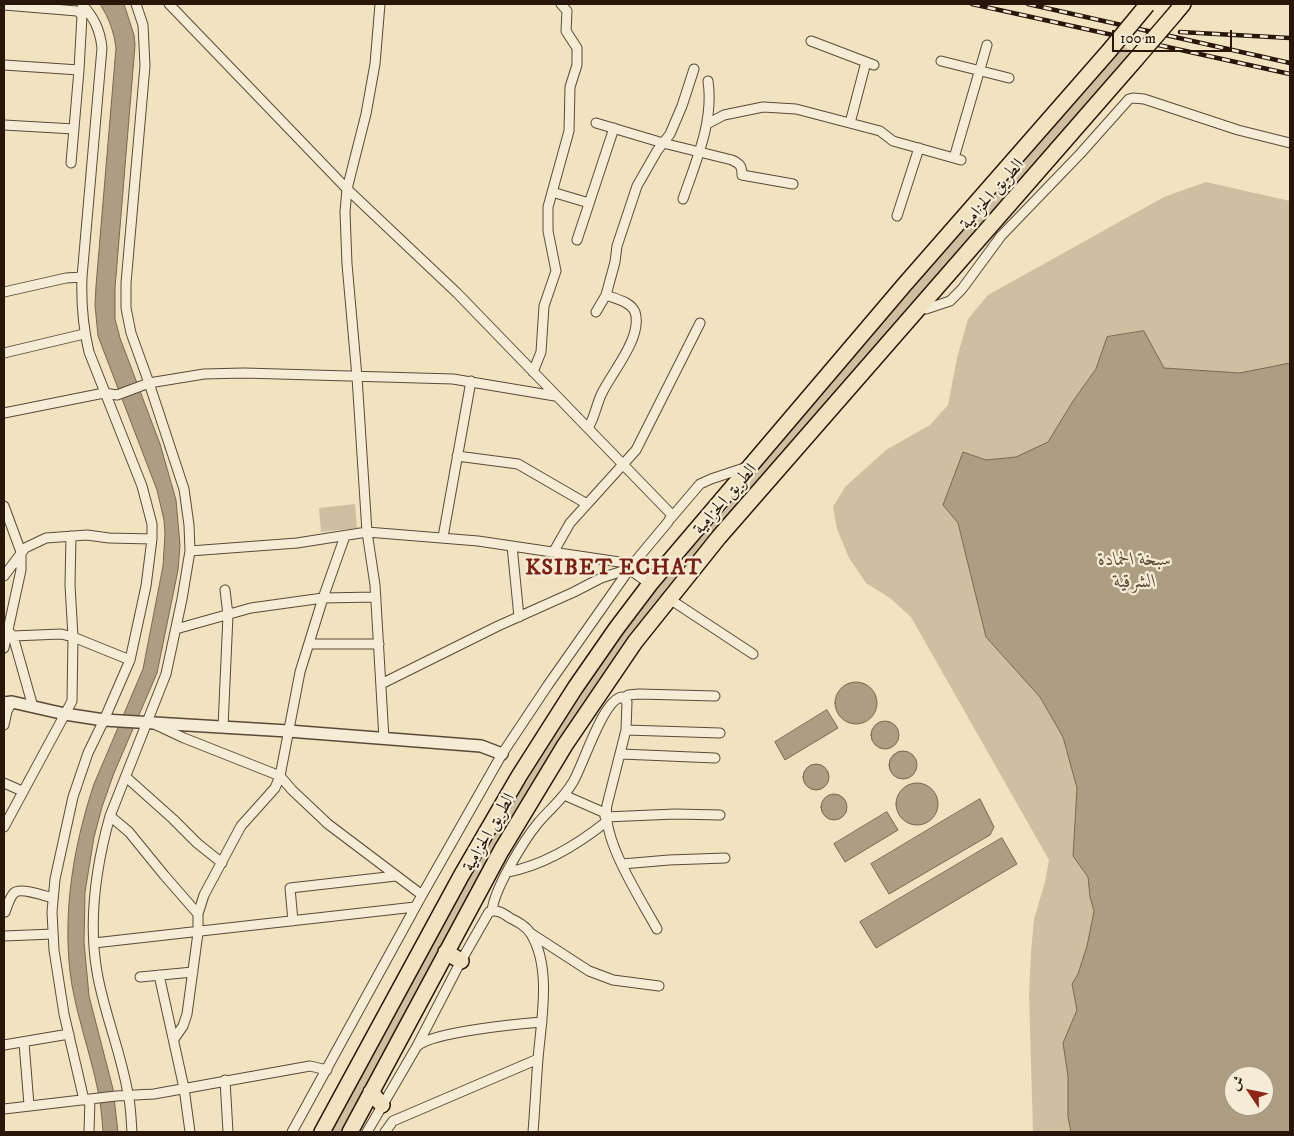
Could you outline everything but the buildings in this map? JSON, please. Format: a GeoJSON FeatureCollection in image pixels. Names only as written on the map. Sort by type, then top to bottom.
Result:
{"type":"FeatureCollection","features":[{"type":"Feature","properties":{"kind":"highway","name":"الطريق الحزامية"},"geometry":{"type":"LineString","coordinates":[[350,1132],[501,851],[565,745],[635,642],[668,598],[719,537],[1183,4]]}},
{"type":"Feature","properties":{"kind":"highway","name":"الطريق الحزامية"},"geometry":{"type":"LineString","coordinates":[[322,1132],[518,776],[580,681],[650,584],[905,284],[1110,51],[1148,5]]}},
{"type":"Feature","properties":{"kind":"highway"},"geometry":{"type":"LineString","coordinates":[[446,952],[461,961]]}},
{"type":"Feature","properties":{"kind":"highway"},"geometry":{"type":"LineString","coordinates":[[371,1092],[379,1110]]}},
{"type":"Feature","properties":{"kind":"street"},"geometry":{"type":"LineString","coordinates":[[82,4],[99,27],[102,48],[82,277],[81,301],[84,334],[104,393],[142,486],[151,518],[152,539],[146,586],[130,660],[88,753],[73,797],[55,879],[53,934],[64,1014],[87,1100],[89,1132]]}},
{"type":"Feature","properties":{"kind":"street"},"geometry":{"type":"LineString","coordinates":[[132,1132],[129,1095],[103,1000],[97,970],[94,943],[96,888],[110,816],[166,674],[190,551],[189,525],[184,489],[131,333],[126,308],[126,283],[145,66],[143,25],[136,4]]}},
{"type":"Feature","properties":{"kind":"street"},"geometry":{"type":"LineString","coordinates":[[169,4],[347,189],[457,293],[555,396],[670,512],[671,518]]}},
{"type":"Feature","properties":{"kind":"street"},"geometry":{"type":"LineString","coordinates":[[380,4],[377,45],[368,106],[347,189],[345,212],[347,264],[357,377],[367,532],[376,597],[384,739]]}},
{"type":"Feature","properties":{"kind":"street"},"geometry":{"type":"LineString","coordinates":[[533,372],[541,352],[544,306],[556,271],[548,231],[548,207],[569,131],[570,86],[577,56],[577,48],[566,31],[567,11],[561,4]]}},
{"type":"Feature","properties":{"kind":"street"},"geometry":{"type":"LineString","coordinates":[[4,5],[77,11],[82,15],[80,70],[71,163]]}},
{"type":"Feature","properties":{"kind":"street"},"geometry":{"type":"LineString","coordinates":[[811,41],[870,63],[850,123]]}},
{"type":"Feature","properties":{"kind":"street"},"geometry":{"type":"LineString","coordinates":[[707,124],[724,115],[764,107],[796,109],[880,131],[893,141],[957,159],[987,45]]}},
{"type":"Feature","properties":{"kind":"street"},"geometry":{"type":"LineString","coordinates":[[941,61],[1009,78]]}},
{"type":"Feature","properties":{"kind":"street"},"geometry":{"type":"LineString","coordinates":[[4,65],[80,70]]}},
{"type":"Feature","properties":{"kind":"street"},"geometry":{"type":"LineString","coordinates":[[596,312],[606,295],[616,262],[617,246],[637,186],[670,134],[682,106],[694,69]]}},
{"type":"Feature","properties":{"kind":"street"},"geometry":{"type":"LineString","coordinates":[[683,199],[707,124],[710,97],[708,81]]}},
{"type":"Feature","properties":{"kind":"street"},"geometry":{"type":"LineString","coordinates":[[921,306],[926,309],[950,301],[962,289],[1001,236],[1080,154],[1129,99],[1144,99],[1238,130],[1290,143]]}},
{"type":"Feature","properties":{"kind":"street"},"geometry":{"type":"LineString","coordinates":[[596,123],[739,163],[742,167],[742,175],[793,184]]}},
{"type":"Feature","properties":{"kind":"street"},"geometry":{"type":"LineString","coordinates":[[4,125],[74,129]]}},
{"type":"Feature","properties":{"kind":"street"},"geometry":{"type":"LineString","coordinates":[[577,240],[614,128]]}},
{"type":"Feature","properties":{"kind":"street"},"geometry":{"type":"LineString","coordinates":[[897,216],[919,148]]}},
{"type":"Feature","properties":{"kind":"street"},"geometry":{"type":"LineString","coordinates":[[552,192],[589,203]]}},
{"type":"Feature","properties":{"kind":"street"},"geometry":{"type":"LineString","coordinates":[[4,292],[66,278],[82,277]]}},
{"type":"Feature","properties":{"kind":"street"},"geometry":{"type":"LineString","coordinates":[[588,428],[594,419],[601,394],[632,342],[636,319],[634,310],[624,302],[606,295]]}},
{"type":"Feature","properties":{"kind":"street"},"geometry":{"type":"LineString","coordinates":[[554,551],[570,523],[636,450],[700,323]]}},
{"type":"Feature","properties":{"kind":"street"},"geometry":{"type":"LineString","coordinates":[[4,353],[84,334]]}},
{"type":"Feature","properties":{"kind":"street"},"geometry":{"type":"LineString","coordinates":[[4,414],[104,393],[117,395],[149,383],[204,374],[397,377],[471,381],[555,396]]}},
{"type":"Feature","properties":{"kind":"street"},"geometry":{"type":"LineString","coordinates":[[443,537],[471,381]]}},
{"type":"Feature","properties":{"kind":"street"},"geometry":{"type":"LineString","coordinates":[[457,456],[518,464],[587,504]]}},
{"type":"Feature","properties":{"kind":"street"},"geometry":{"type":"LineString","coordinates":[[292,1132],[415,907],[502,754],[548,684],[631,566],[700,484],[751,466]]}},
{"type":"Feature","properties":{"kind":"street"},"geometry":{"type":"LineString","coordinates":[[4,506],[21,552],[21,570],[4,648]]}},
{"type":"Feature","properties":{"kind":"street"},"geometry":{"type":"LineString","coordinates":[[190,551],[297,543],[367,532],[443,537],[554,551],[631,566],[650,584]]}},
{"type":"Feature","properties":{"kind":"street"},"geometry":{"type":"LineString","coordinates":[[4,576],[9,572],[25,548],[46,538],[87,535],[109,538],[152,539]]}},
{"type":"Feature","properties":{"kind":"street"},"geometry":{"type":"LineString","coordinates":[[4,827],[22,791],[71,705],[73,694],[73,637],[70,585],[71,536]]}},
{"type":"Feature","properties":{"kind":"street"},"geometry":{"type":"LineString","coordinates":[[174,1039],[183,1026],[187,1014],[198,932],[198,914],[204,895],[241,826],[275,788],[280,776],[300,672],[345,536]]}},
{"type":"Feature","properties":{"kind":"street"},"geometry":{"type":"LineString","coordinates":[[512,546],[519,617]]}},
{"type":"Feature","properties":{"kind":"street"},"geometry":{"type":"LineString","coordinates":[[381,684],[601,578],[631,566]]}},
{"type":"Feature","properties":{"kind":"street"},"geometry":{"type":"LineString","coordinates":[[223,727],[228,615],[225,590]]}},
{"type":"Feature","properties":{"kind":"street"},"geometry":{"type":"LineString","coordinates":[[176,629],[251,608],[323,598],[376,597]]}},
{"type":"Feature","properties":{"kind":"street"},"geometry":{"type":"LineString","coordinates":[[668,598],[753,654]]}},
{"type":"Feature","properties":{"kind":"street"},"geometry":{"type":"LineString","coordinates":[[9,632],[61,634],[130,660]]}},
{"type":"Feature","properties":{"kind":"street"},"geometry":{"type":"LineString","coordinates":[[9,632],[33,707]]}},
{"type":"Feature","properties":{"kind":"street"},"geometry":{"type":"LineString","coordinates":[[310,644],[379,644]]}},
{"type":"Feature","properties":{"kind":"street"},"geometry":{"type":"LineString","coordinates":[[625,699],[626,696],[631,694],[715,696]]}},
{"type":"Feature","properties":{"kind":"street"},"geometry":{"type":"LineString","coordinates":[[367,1132],[417,1046],[482,922],[492,911],[496,895],[534,828],[564,795],[578,774],[600,722],[619,697],[625,699]]}},
{"type":"Feature","properties":{"kind":"street"},"geometry":{"type":"LineString","coordinates":[[508,872],[556,856],[584,839],[605,817],[626,730],[628,708],[625,699]]}},
{"type":"Feature","properties":{"kind":"street"},"geometry":{"type":"LineString","coordinates":[[4,725],[7,712],[6,700],[65,714],[104,720],[288,730],[481,746],[502,754]]}},
{"type":"Feature","properties":{"kind":"street"},"geometry":{"type":"LineString","coordinates":[[146,723],[280,776],[328,824],[422,895]]}},
{"type":"Feature","properties":{"kind":"street"},"geometry":{"type":"LineString","coordinates":[[626,730],[720,732]]}},
{"type":"Feature","properties":{"kind":"street"},"geometry":{"type":"LineString","coordinates":[[621,754],[715,758]]}},
{"type":"Feature","properties":{"kind":"street"},"geometry":{"type":"LineString","coordinates":[[126,777],[197,843],[222,863]]}},
{"type":"Feature","properties":{"kind":"street"},"geometry":{"type":"LineString","coordinates":[[4,783],[22,791]]}},
{"type":"Feature","properties":{"kind":"street"},"geometry":{"type":"LineString","coordinates":[[564,795],[605,817],[675,814],[720,815]]}},
{"type":"Feature","properties":{"kind":"street"},"geometry":{"type":"LineString","coordinates":[[110,816],[129,832],[198,914]]}},
{"type":"Feature","properties":{"kind":"street"},"geometry":{"type":"LineString","coordinates":[[605,817],[622,864],[657,929]]}},
{"type":"Feature","properties":{"kind":"street"},"geometry":{"type":"LineString","coordinates":[[622,864],[725,858]]}},
{"type":"Feature","properties":{"kind":"street"},"geometry":{"type":"LineString","coordinates":[[293,921],[290,888],[396,876]]}},
{"type":"Feature","properties":{"kind":"street"},"geometry":{"type":"LineString","coordinates":[[5,912],[13,893],[17,891],[53,898]]}},
{"type":"Feature","properties":{"kind":"street"},"geometry":{"type":"LineString","coordinates":[[94,943],[415,907]]}},
{"type":"Feature","properties":{"kind":"street"},"geometry":{"type":"LineString","coordinates":[[492,911],[502,913],[522,925],[531,933],[589,971],[614,980],[659,986]]}},
{"type":"Feature","properties":{"kind":"street"},"geometry":{"type":"LineString","coordinates":[[531,933],[536,943],[543,983],[542,1022],[533,1132]]}},
{"type":"Feature","properties":{"kind":"street"},"geometry":{"type":"LineString","coordinates":[[4,936],[53,934]]}},
{"type":"Feature","properties":{"kind":"street"},"geometry":{"type":"LineString","coordinates":[[140,978],[193,972]]}},
{"type":"Feature","properties":{"kind":"street"},"geometry":{"type":"LineString","coordinates":[[160,975],[184,1088],[190,1132]]}},
{"type":"Feature","properties":{"kind":"street"},"geometry":{"type":"LineString","coordinates":[[417,1046],[434,1038],[475,1030],[542,1022]]}},
{"type":"Feature","properties":{"kind":"street"},"geometry":{"type":"LineString","coordinates":[[4,1045],[69,1034]]}},
{"type":"Feature","properties":{"kind":"street"},"geometry":{"type":"LineString","coordinates":[[24,1042],[29,1105]]}},
{"type":"Feature","properties":{"kind":"street"},"geometry":{"type":"LineString","coordinates":[[385,1132],[393,1121],[538,1059]]}},
{"type":"Feature","properties":{"kind":"street"},"geometry":{"type":"LineString","coordinates":[[4,1109],[116,1096],[154,1094],[310,1066],[326,1070]]}},
{"type":"Feature","properties":{"kind":"street"},"geometry":{"type":"LineString","coordinates":[[225,1080],[228,1132]]}},
{"type":"Feature","properties":{"kind":"street"},"geometry":{"type":"LineString","coordinates":[[379,1110],[380,1132]]}},
{"type":"Feature","properties":{"kind":"shaded area"},"geometry":{"type":"Polygon","coordinates":[[[1124,47],[1135,52],[637,633],[343,1132],[325,1132],[468,870],[583,684],[667,571],[915,282],[1124,47]]]}},
{"type":"Feature","properties":{"kind":"shaded area"},"geometry":{"type":"Polygon","coordinates":[[[1206,182],[1290,201],[1290,363],[1240,373],[1164,368],[1144,331],[1107,337],[1096,369],[1073,401],[1048,442],[1016,457],[986,460],[963,452],[958,523],[986,637],[1040,697],[1063,737],[1077,788],[1073,856],[1088,877],[1090,897],[1094,911],[1087,946],[1078,974],[1072,984],[1077,1010],[1063,1043],[1068,1076],[1068,1117],[1071,1132],[1033,1132],[1029,995],[1031,952],[1034,919],[1045,882],[1049,860],[911,617],[890,598],[866,583],[849,558],[837,529],[833,507],[845,487],[886,450],[930,425],[948,405],[957,358],[968,319],[988,295],[1164,197],[1206,182]]]}},
{"type":"Feature","properties":{"kind":"shaded area"},"geometry":{"type":"Polygon","coordinates":[[[355,504],[357,528],[321,532],[319,508],[355,504]]]}},
{"type":"Feature","properties":{"kind":"water"},"geometry":{"type":"Polygon","coordinates":[[[100,4],[124,4],[134,35],[135,45],[115,288],[115,319],[120,338],[160,444],[176,500],[180,545],[178,570],[157,673],[114,773],[102,807],[94,837],[85,892],[84,942],[89,996],[113,1089],[118,1132],[103,1132],[98,1091],[75,1002],[68,948],[69,900],[76,853],[94,784],[143,669],[163,566],[165,534],[164,520],[157,490],[98,336],[95,305],[96,286],[116,48],[111,25],[100,4]]]}},
{"type":"Feature","properties":{"kind":"water","name":"سبخة الحمادة الشرقية"},"geometry":{"type":"Polygon","coordinates":[[[1144,331],[1164,368],[1240,373],[1290,363],[1290,1132],[1071,1132],[1068,1117],[1068,1076],[1063,1043],[1077,1010],[1072,984],[1078,974],[1087,946],[1094,911],[1090,897],[1088,877],[1073,856],[1077,788],[1063,737],[1040,697],[986,637],[958,523],[943,505],[963,452],[986,460],[1016,457],[1048,442],[1073,401],[1096,369],[1107,337],[1144,331]]]}},
{"type":"Feature","properties":{"kind":"water"},"geometry":{"type":"Polygon","coordinates":[[[860,682],[868,685],[874,691],[877,703],[874,715],[868,721],[852,724],[844,721],[838,715],[835,699],[838,691],[844,685],[860,682]]]}},
{"type":"Feature","properties":{"kind":"water"},"geometry":{"type":"Polygon","coordinates":[[[827,710],[838,728],[785,760],[775,742],[827,710]]]}},
{"type":"Feature","properties":{"kind":"water"},"geometry":{"type":"Polygon","coordinates":[[[885,721],[895,725],[899,735],[895,745],[885,749],[875,745],[871,735],[875,725],[885,721]]]}},
{"type":"Feature","properties":{"kind":"water"},"geometry":{"type":"Polygon","coordinates":[[[903,751],[913,755],[917,765],[913,775],[903,779],[893,775],[889,765],[893,755],[903,751]]]}},
{"type":"Feature","properties":{"kind":"water"},"geometry":{"type":"Polygon","coordinates":[[[816,764],[825,768],[829,777],[825,786],[816,790],[807,786],[803,777],[807,768],[816,764]]]}},
{"type":"Feature","properties":{"kind":"water"},"geometry":{"type":"Polygon","coordinates":[[[921,783],[929,786],[935,792],[938,804],[935,816],[929,822],[913,825],[905,822],[899,816],[896,800],[899,792],[905,786],[921,783]]]}},
{"type":"Feature","properties":{"kind":"water"},"geometry":{"type":"Polygon","coordinates":[[[834,794],[843,798],[847,807],[843,816],[834,820],[825,816],[821,807],[825,798],[834,794]]]}},
{"type":"Feature","properties":{"kind":"water"},"geometry":{"type":"Polygon","coordinates":[[[980,799],[994,827],[990,835],[889,894],[871,864],[980,799]]]}},
{"type":"Feature","properties":{"kind":"water"},"geometry":{"type":"Polygon","coordinates":[[[887,812],[898,830],[845,862],[834,844],[887,812]]]}},
{"type":"Feature","properties":{"kind":"water"},"geometry":{"type":"Polygon","coordinates":[[[1002,838],[1017,864],[876,948],[860,922],[1002,838]]]}},
{"type":"Feature","properties":{"kind":"railway"},"geometry":{"type":"LineString","coordinates":[[972,4],[1290,74]]}},
{"type":"Feature","properties":{"kind":"railway"},"geometry":{"type":"LineString","coordinates":[[1028,4],[1290,63]]}},
{"type":"Feature","properties":{"kind":"railway"},"geometry":{"type":"LineString","coordinates":[[1180,32],[1290,38]]}},
{"type":"Feature","properties":{"kind":"district","name":"KSIBET ECHAT"},"geometry":{"type":"Point","coordinates":[614,569]}}]}
